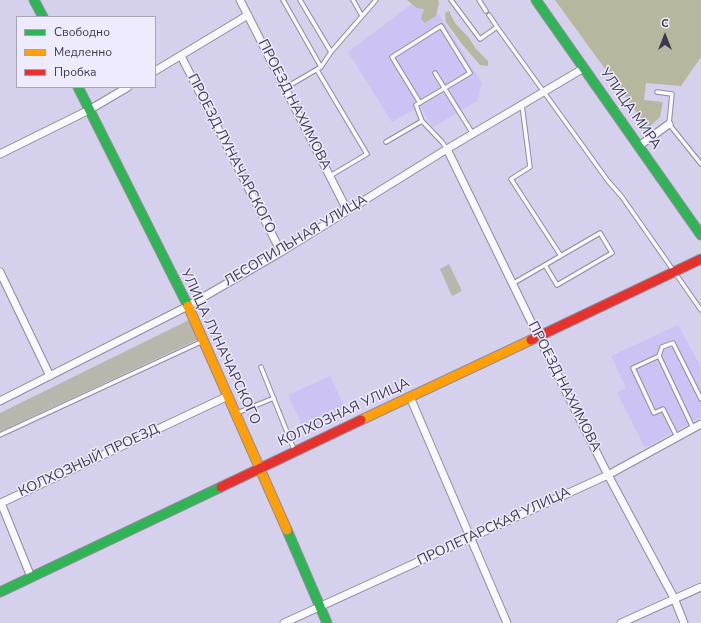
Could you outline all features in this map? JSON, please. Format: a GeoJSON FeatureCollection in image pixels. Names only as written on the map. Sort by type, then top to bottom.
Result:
{"type":"FeatureCollection","features":[{"type":"Feature","properties":{"kind":"street"},"geometry":{"type":"LineString","coordinates":[[34,0],[42,16]]}},
{"type":"Feature","properties":{"kind":"street","name":"ПРОЕЗД НАХИМОВА"},"geometry":{"type":"LineString","coordinates":[[240,0],[347,210]]}},
{"type":"Feature","properties":{"kind":"street","name":"УЛИЦА МИРА"},"geometry":{"type":"LineString","coordinates":[[536,0],[701,234]]}},
{"type":"Feature","properties":{"kind":"street"},"geometry":{"type":"LineString","coordinates":[[156,70],[248,15]]}},
{"type":"Feature","properties":{"kind":"street","name":"ПРОЕЗД ЛУНАЧАРСКОГО"},"geometry":{"type":"LineString","coordinates":[[181,56],[281,252]]}},
{"type":"Feature","properties":{"kind":"street","name":"ЛЕСОПИЛЬНАЯ УЛИЦА"},"geometry":{"type":"LineString","coordinates":[[0,401],[188,306],[281,252],[347,210],[584,68]]}},
{"type":"Feature","properties":{"kind":"street","name":"УЛИЦА ЛУНАЧАРСКОГО"},"geometry":{"type":"LineString","coordinates":[[78,88],[188,306],[260,468],[326,623]]}},
{"type":"Feature","properties":{"kind":"street"},"geometry":{"type":"LineString","coordinates":[[0,154],[89,110],[126,88]]}},
{"type":"Feature","properties":{"kind":"street"},"geometry":{"type":"LineString","coordinates":[[639,146],[669,124]]}},
{"type":"Feature","properties":{"kind":"street","name":"ПРОЕЗД НАХИМОВА"},"geometry":{"type":"LineString","coordinates":[[447,150],[512,284],[608,475],[674,598],[684,623]]}},
{"type":"Feature","properties":{"kind":"street","name":"КОЛХОЗНАЯ УЛИЦА"},"geometry":{"type":"LineString","coordinates":[[0,592],[701,259]]}},
{"type":"Feature","properties":{"kind":"street"},"geometry":{"type":"LineString","coordinates":[[0,272],[50,376]]}},
{"type":"Feature","properties":{"kind":"street","name":"КОЛХОЗНЫЙ ПРОЕЗД"},"geometry":{"type":"LineString","coordinates":[[31,577],[1,503],[228,396]]}},
{"type":"Feature","properties":{"kind":"street"},"geometry":{"type":"LineString","coordinates":[[410,397],[507,623]]}},
{"type":"Feature","properties":{"kind":"street","name":"ПРОЛЕТАРСКАЯ УЛИЦА"},"geometry":{"type":"LineString","coordinates":[[284,623],[608,475],[701,424]]}},
{"type":"Feature","properties":{"kind":"street"},"geometry":{"type":"LineString","coordinates":[[621,623],[701,587]]}},
{"type":"Feature","properties":{"kind":"lane"},"geometry":{"type":"LineString","coordinates":[[283,0],[321,67]]}},
{"type":"Feature","properties":{"kind":"lane"},"geometry":{"type":"LineString","coordinates":[[300,0],[331,52]]}},
{"type":"Feature","properties":{"kind":"lane"},"geometry":{"type":"LineString","coordinates":[[353,0],[362,16]]}},
{"type":"Feature","properties":{"kind":"lane"},"geometry":{"type":"LineString","coordinates":[[285,88],[321,67],[331,52],[376,0]]}},
{"type":"Feature","properties":{"kind":"lane"},"geometry":{"type":"LineString","coordinates":[[451,0],[480,40],[497,27]]}},
{"type":"Feature","properties":{"kind":"lane"},"geometry":{"type":"LineString","coordinates":[[479,0],[486,11]]}},
{"type":"Feature","properties":{"kind":"lane"},"geometry":{"type":"LineString","coordinates":[[489,15],[608,181],[622,197],[701,310]]}},
{"type":"Feature","properties":{"kind":"lane"},"geometry":{"type":"LineString","coordinates":[[420,103],[392,57],[441,26],[470,73],[444,88],[420,103],[416,105],[422,121],[442,142],[447,150]]}},
{"type":"Feature","properties":{"kind":"lane"},"geometry":{"type":"LineString","coordinates":[[317,70],[367,154],[330,176]]}},
{"type":"Feature","properties":{"kind":"lane"},"geometry":{"type":"LineString","coordinates":[[435,73],[473,134]]}},
{"type":"Feature","properties":{"kind":"lane"},"geometry":{"type":"LineString","coordinates":[[656,92],[672,94],[669,124],[701,164]]}},
{"type":"Feature","properties":{"kind":"lane"},"geometry":{"type":"LineString","coordinates":[[522,105],[530,167],[511,179],[561,256]]}},
{"type":"Feature","properties":{"kind":"lane"},"geometry":{"type":"LineString","coordinates":[[386,142],[422,121]]}},
{"type":"Feature","properties":{"kind":"lane"},"geometry":{"type":"LineString","coordinates":[[512,284],[600,233],[612,253],[556,285],[545,265]]}},
{"type":"Feature","properties":{"kind":"lane"},"geometry":{"type":"LineString","coordinates":[[0,435],[204,341]]}},
{"type":"Feature","properties":{"kind":"lane"},"geometry":{"type":"LineString","coordinates":[[677,437],[663,409],[654,413],[634,368],[658,356],[662,347],[673,343],[701,399]]}},
{"type":"Feature","properties":{"kind":"lane"},"geometry":{"type":"LineString","coordinates":[[658,356],[693,428]]}},
{"type":"Feature","properties":{"kind":"lane"},"geometry":{"type":"LineString","coordinates":[[261,367],[295,452]]}},
{"type":"Feature","properties":{"kind":"lane"},"geometry":{"type":"LineString","coordinates":[[236,413],[274,398]]}},
{"type":"Feature","properties":{"kind":"shaded area"},"geometry":{"type":"Polygon","coordinates":[[[417,0],[430,0],[482,83],[477,101],[433,127],[420,106],[392,122],[348,52],[417,0]]]}},
{"type":"Feature","properties":{"kind":"shaded area"},"geometry":{"type":"Polygon","coordinates":[[[449,264],[462,291],[452,296],[440,269],[449,264]]]}},
{"type":"Feature","properties":{"kind":"shaded area"},"geometry":{"type":"Polygon","coordinates":[[[189,320],[199,339],[0,432],[0,413],[189,320]]]}},
{"type":"Feature","properties":{"kind":"shaded area"},"geometry":{"type":"Polygon","coordinates":[[[678,325],[701,367],[701,417],[645,448],[617,393],[626,388],[611,356],[678,325]]]}},
{"type":"Feature","properties":{"kind":"shaded area"},"geometry":{"type":"Polygon","coordinates":[[[330,376],[347,412],[305,431],[288,395],[330,376]]]}},
{"type":"Feature","properties":{"kind":"green space"},"geometry":{"type":"Polygon","coordinates":[[[407,0],[438,0],[439,3],[436,16],[425,23],[421,19],[424,9],[417,8],[407,0]]]}},
{"type":"Feature","properties":{"kind":"green space"},"geometry":{"type":"Polygon","coordinates":[[[555,0],[701,0],[701,57],[681,86],[646,83],[644,100],[663,102],[660,117],[648,128],[555,0]]]}},
{"type":"Feature","properties":{"kind":"green space"},"geometry":{"type":"Polygon","coordinates":[[[449,11],[455,23],[488,61],[488,66],[480,65],[446,22],[445,13],[449,11]]]}},
{"type":"Feature","properties":{"kind":"traffic: fast"},"geometry":{"type":"LineString","coordinates":[[34,0],[42,16]]}},
{"type":"Feature","properties":{"kind":"traffic: fast"},"geometry":{"type":"LineString","coordinates":[[536,0],[701,235]]}},
{"type":"Feature","properties":{"kind":"traffic: fast"},"geometry":{"type":"LineString","coordinates":[[79,88],[188,306]]}},
{"type":"Feature","properties":{"kind":"traffic: fast"},"geometry":{"type":"LineString","coordinates":[[0,592],[221,487]]}},
{"type":"Feature","properties":{"kind":"traffic: fast"},"geometry":{"type":"LineString","coordinates":[[287,530],[327,623]]}},
{"type":"Feature","properties":{"kind":"traffic: slow"},"geometry":{"type":"LineString","coordinates":[[188,306],[287,530]]}},
{"type":"Feature","properties":{"kind":"traffic: slow"},"geometry":{"type":"LineString","coordinates":[[361,420],[531,340]]}},
{"type":"Feature","properties":{"kind":"traffic: jam"},"geometry":{"type":"LineString","coordinates":[[531,340],[701,259]]}},
{"type":"Feature","properties":{"kind":"traffic: jam"},"geometry":{"type":"LineString","coordinates":[[221,487],[361,420]]}}]}
